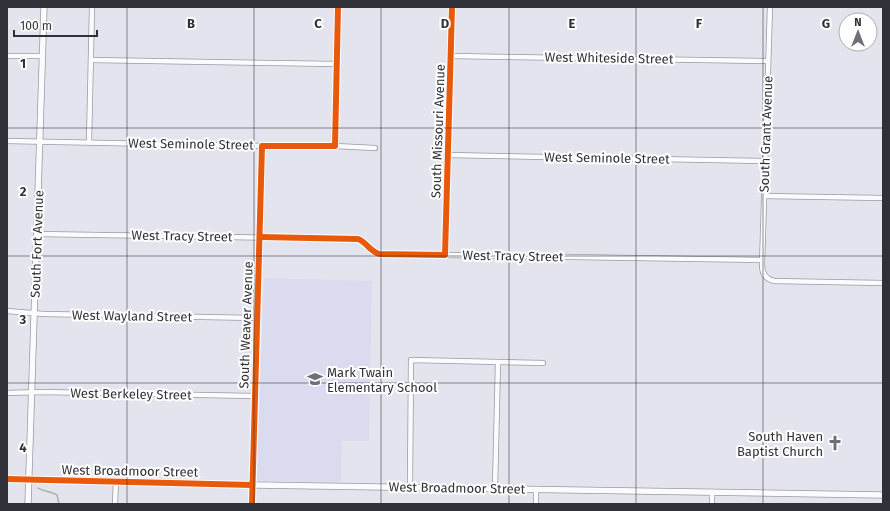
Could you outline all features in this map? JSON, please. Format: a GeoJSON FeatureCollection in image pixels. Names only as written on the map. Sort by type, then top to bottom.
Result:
{"type":"FeatureCollection","features":[{"type":"Feature","properties":{"kind":"street","name":"South Fort Avenue"},"geometry":{"type":"LineString","coordinates":[[28,504],[44,7]]}},
{"type":"Feature","properties":{"kind":"street"},"geometry":{"type":"LineString","coordinates":[[89,142],[92,7]]}},
{"type":"Feature","properties":{"kind":"street"},"geometry":{"type":"LineString","coordinates":[[335,146],[338,7]]}},
{"type":"Feature","properties":{"kind":"street","name":"South Missouri Avenue"},"geometry":{"type":"LineString","coordinates":[[445,255],[452,7]]}},
{"type":"Feature","properties":{"kind":"street","name":"South Grant Avenue"},"geometry":{"type":"LineString","coordinates":[[762,260],[770,7]]}},
{"type":"Feature","properties":{"kind":"street"},"geometry":{"type":"LineString","coordinates":[[7,56],[42,56]]}},
{"type":"Feature","properties":{"kind":"street","name":"West Whiteside Street"},"geometry":{"type":"LineString","coordinates":[[451,56],[768,61]]}},
{"type":"Feature","properties":{"kind":"street"},"geometry":{"type":"LineString","coordinates":[[91,60],[337,64]]}},
{"type":"Feature","properties":{"kind":"street","name":"West Seminole Street"},"geometry":{"type":"LineString","coordinates":[[7,141],[335,146],[375,148]]}},
{"type":"Feature","properties":{"kind":"street","name":"South Weaver Avenue"},"geometry":{"type":"LineString","coordinates":[[252,504],[262,146]]}},
{"type":"Feature","properties":{"kind":"street","name":"West Seminole Street"},"geometry":{"type":"LineString","coordinates":[[448,155],[766,161]]}},
{"type":"Feature","properties":{"kind":"street"},"geometry":{"type":"LineString","coordinates":[[764,196],[883,198]]}},
{"type":"Feature","properties":{"kind":"street","name":"West Tracy Street"},"geometry":{"type":"LineString","coordinates":[[37,234],[358,239],[379,254],[762,260]]}},
{"type":"Feature","properties":{"kind":"street"},"geometry":{"type":"LineString","coordinates":[[762,260],[762,270],[764,275],[774,281],[883,283]]}},
{"type":"Feature","properties":{"kind":"street","name":"West Wayland Street"},"geometry":{"type":"LineString","coordinates":[[7,312],[257,318]]}},
{"type":"Feature","properties":{"kind":"street"},"geometry":{"type":"LineString","coordinates":[[410,487],[412,360],[543,363]]}},
{"type":"Feature","properties":{"kind":"street"},"geometry":{"type":"LineString","coordinates":[[495,488],[498,362]]}},
{"type":"Feature","properties":{"kind":"street","name":"West Berkeley Street"},"geometry":{"type":"LineString","coordinates":[[7,393],[32,392],[255,396]]}},
{"type":"Feature","properties":{"kind":"street","name":"West Broadmoor Street"},"geometry":{"type":"LineString","coordinates":[[7,479],[883,495]]}},
{"type":"Feature","properties":{"kind":"street"},"geometry":{"type":"LineString","coordinates":[[115,504],[116,481]]}},
{"type":"Feature","properties":{"kind":"street"},"geometry":{"type":"LineString","coordinates":[[536,489],[536,504]]}},
{"type":"Feature","properties":{"kind":"street"},"geometry":{"type":"LineString","coordinates":[[712,492],[712,504]]}},
{"type":"Feature","properties":{"kind":"shaded area","name":"Mark Twain Elementary School"},"geometry":{"type":"Polygon","coordinates":[[[264,278],[372,281],[369,441],[342,441],[341,482],[264,481],[258,479],[264,278]]]}},
{"type":"Feature","properties":{"kind":"waterway"},"geometry":{"type":"LineString","coordinates":[[38,488],[57,495],[59,504]]}},
{"type":"Feature","properties":{"kind":"cycle path"},"geometry":{"type":"LineString","coordinates":[[252,504],[262,146],[335,146],[338,7]]}},
{"type":"Feature","properties":{"kind":"cycle path"},"geometry":{"type":"LineString","coordinates":[[260,237],[358,239],[379,254],[445,255],[452,7]]}},
{"type":"Feature","properties":{"kind":"cycle path"},"geometry":{"type":"LineString","coordinates":[[7,479],[252,485]]}},
{"type":"Feature","properties":{"kind":"place","name":"Mark Twain Elementary School"},"geometry":{"type":"Point","coordinates":[315,379]}},
{"type":"Feature","properties":{"kind":"place","name":"South Haven Baptist Church"},"geometry":{"type":"Point","coordinates":[835,443]}}]}
